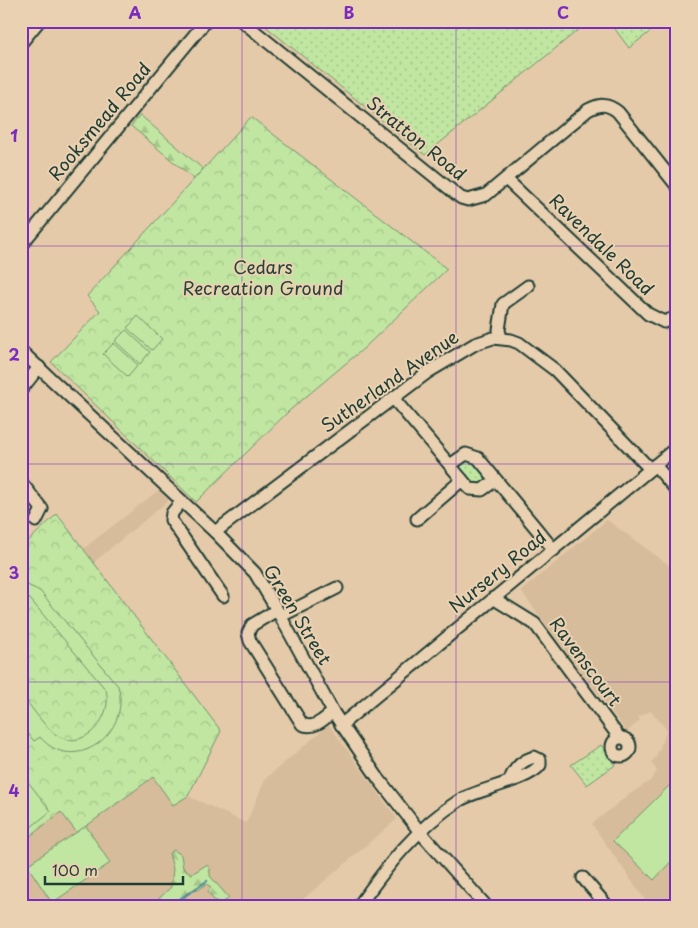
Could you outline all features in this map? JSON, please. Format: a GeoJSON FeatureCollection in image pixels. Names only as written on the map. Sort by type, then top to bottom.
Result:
{"type":"FeatureCollection","features":[{"type":"Feature","properties":{"kind":"street"},"geometry":{"type":"LineString","coordinates":[[21,43],[39,21]]}},
{"type":"Feature","properties":{"kind":"street","name":"Rooksmead Road"},"geometry":{"type":"LineString","coordinates":[[21,245],[206,21]]}},
{"type":"Feature","properties":{"kind":"street","name":"Stratton Road"},"geometry":{"type":"LineString","coordinates":[[242,21],[461,198],[477,199],[486,196],[588,110],[599,104],[606,105],[618,112],[677,186]]}},
{"type":"Feature","properties":{"kind":"street","name":"Ravendale Road"},"geometry":{"type":"LineString","coordinates":[[506,179],[648,314],[664,322],[677,317]]}},
{"type":"Feature","properties":{"kind":"street"},"geometry":{"type":"LineString","coordinates":[[528,286],[503,304],[499,330],[501,338],[519,343],[555,370],[677,491]]}},
{"type":"Feature","properties":{"kind":"street","name":"Sutherland Avenue"},"geometry":{"type":"LineString","coordinates":[[215,532],[444,361],[475,344],[501,338]]}},
{"type":"Feature","properties":{"kind":"street","name":"Green Street"},"geometry":{"type":"LineString","coordinates":[[21,351],[215,532],[254,573],[279,613],[341,725],[378,778],[420,832],[487,907]]}},
{"type":"Feature","properties":{"kind":"street"},"geometry":{"type":"LineString","coordinates":[[21,390],[39,368]]}},
{"type":"Feature","properties":{"kind":"street"},"geometry":{"type":"LineString","coordinates":[[393,398],[470,489],[478,491],[486,488],[496,480]]}},
{"type":"Feature","properties":{"kind":"street","name":"Nursery Road"},"geometry":{"type":"LineString","coordinates":[[341,725],[677,448]]}},
{"type":"Feature","properties":{"kind":"street"},"geometry":{"type":"LineString","coordinates":[[450,465],[462,456],[474,456],[554,550]]}},
{"type":"Feature","properties":{"kind":"street"},"geometry":{"type":"LineString","coordinates":[[417,518],[462,480]]}},
{"type":"Feature","properties":{"kind":"street"},"geometry":{"type":"LineString","coordinates":[[21,482],[42,509],[36,521]]}},
{"type":"Feature","properties":{"kind":"street"},"geometry":{"type":"LineString","coordinates":[[181,502],[172,513],[171,520],[223,596]]}},
{"type":"Feature","properties":{"kind":"street"},"geometry":{"type":"LineString","coordinates":[[333,712],[314,726],[308,727],[302,724],[250,640],[248,633],[252,625],[337,588]]}},
{"type":"Feature","properties":{"kind":"street","name":"Ravenscourt"},"geometry":{"type":"LineString","coordinates":[[493,598],[535,624],[619,737]]}},
{"type":"Feature","properties":{"kind":"street"},"geometry":{"type":"LineString","coordinates":[[358,907],[390,862],[425,826],[460,800],[510,780]]}},
{"type":"Feature","properties":{"kind":"street"},"geometry":{"type":"LineString","coordinates":[[583,878],[608,907]]}},
{"type":"Feature","properties":{"kind":"shaded area"},"geometry":{"type":"Polygon","coordinates":[[[159,490],[169,500],[94,562],[221,731],[188,796],[246,823],[266,778],[329,725],[397,819],[294,907],[21,907],[21,548],[57,514],[83,549],[159,490]]]}},
{"type":"Feature","properties":{"kind":"shaded area"},"geometry":{"type":"Polygon","coordinates":[[[607,520],[677,571],[677,907],[650,907],[592,824],[627,796],[650,781],[657,771],[651,762],[656,757],[667,730],[651,711],[638,717],[640,720],[627,732],[521,591],[607,520]]]}},
{"type":"Feature","properties":{"kind":"green space"},"geometry":{"type":"Polygon","coordinates":[[[259,21],[589,21],[425,155],[259,21]]]}},
{"type":"Feature","properties":{"kind":"green space"},"geometry":{"type":"Polygon","coordinates":[[[609,21],[664,21],[629,48],[609,21]]]}},
{"type":"Feature","properties":{"kind":"green space"},"geometry":{"type":"Polygon","coordinates":[[[140,115],[203,169],[194,179],[131,126],[140,115]]]}},
{"type":"Feature","properties":{"kind":"green space","name":"Cedars Recreation Ground"},"geometry":{"type":"Polygon","coordinates":[[[251,117],[447,269],[363,349],[290,410],[196,502],[51,362],[100,311],[87,296],[251,117]]]}},
{"type":"Feature","properties":{"kind":"green space"},"geometry":{"type":"Polygon","coordinates":[[[138,316],[162,339],[152,350],[127,328],[138,316]]]}},
{"type":"Feature","properties":{"kind":"green space"},"geometry":{"type":"Polygon","coordinates":[[[126,330],[150,352],[140,364],[115,341],[126,330]]]}},
{"type":"Feature","properties":{"kind":"green space"},"geometry":{"type":"Polygon","coordinates":[[[114,343],[138,365],[128,377],[103,354],[114,343]]]}},
{"type":"Feature","properties":{"kind":"green space"},"geometry":{"type":"Polygon","coordinates":[[[472,459],[488,479],[478,489],[456,467],[465,460],[472,459]]]}},
{"type":"Feature","properties":{"kind":"green space"},"geometry":{"type":"Polygon","coordinates":[[[57,514],[221,731],[188,796],[173,805],[153,777],[77,833],[61,812],[21,843],[21,548],[57,514]]]}},
{"type":"Feature","properties":{"kind":"green space"},"geometry":{"type":"Polygon","coordinates":[[[21,582],[40,591],[118,686],[120,703],[116,719],[108,733],[97,744],[83,751],[68,753],[54,748],[40,737],[34,741],[21,725],[21,694],[41,720],[54,733],[64,739],[75,740],[93,731],[105,712],[107,701],[106,690],[30,599],[21,595],[21,582]]]}},
{"type":"Feature","properties":{"kind":"green space"},"geometry":{"type":"Polygon","coordinates":[[[601,745],[615,765],[587,785],[571,765],[601,745]]]}},
{"type":"Feature","properties":{"kind":"green space"},"geometry":{"type":"Polygon","coordinates":[[[21,773],[51,811],[21,835],[21,773]]]}},
{"type":"Feature","properties":{"kind":"green space"},"geometry":{"type":"Polygon","coordinates":[[[677,778],[677,855],[654,880],[613,841],[677,778]]]}},
{"type":"Feature","properties":{"kind":"green space"},"geometry":{"type":"Polygon","coordinates":[[[86,826],[110,863],[52,903],[27,865],[86,826]]]}},
{"type":"Feature","properties":{"kind":"green space"},"geometry":{"type":"Polygon","coordinates":[[[174,850],[181,855],[183,868],[192,874],[206,865],[210,868],[210,876],[229,898],[222,903],[214,900],[208,892],[211,887],[206,884],[198,890],[186,893],[183,907],[150,907],[171,887],[173,869],[169,853],[174,850]]]}},
{"type":"Feature","properties":{"kind":"waterway"},"geometry":{"type":"LineString","coordinates":[[168,907],[207,881]]}}]}
